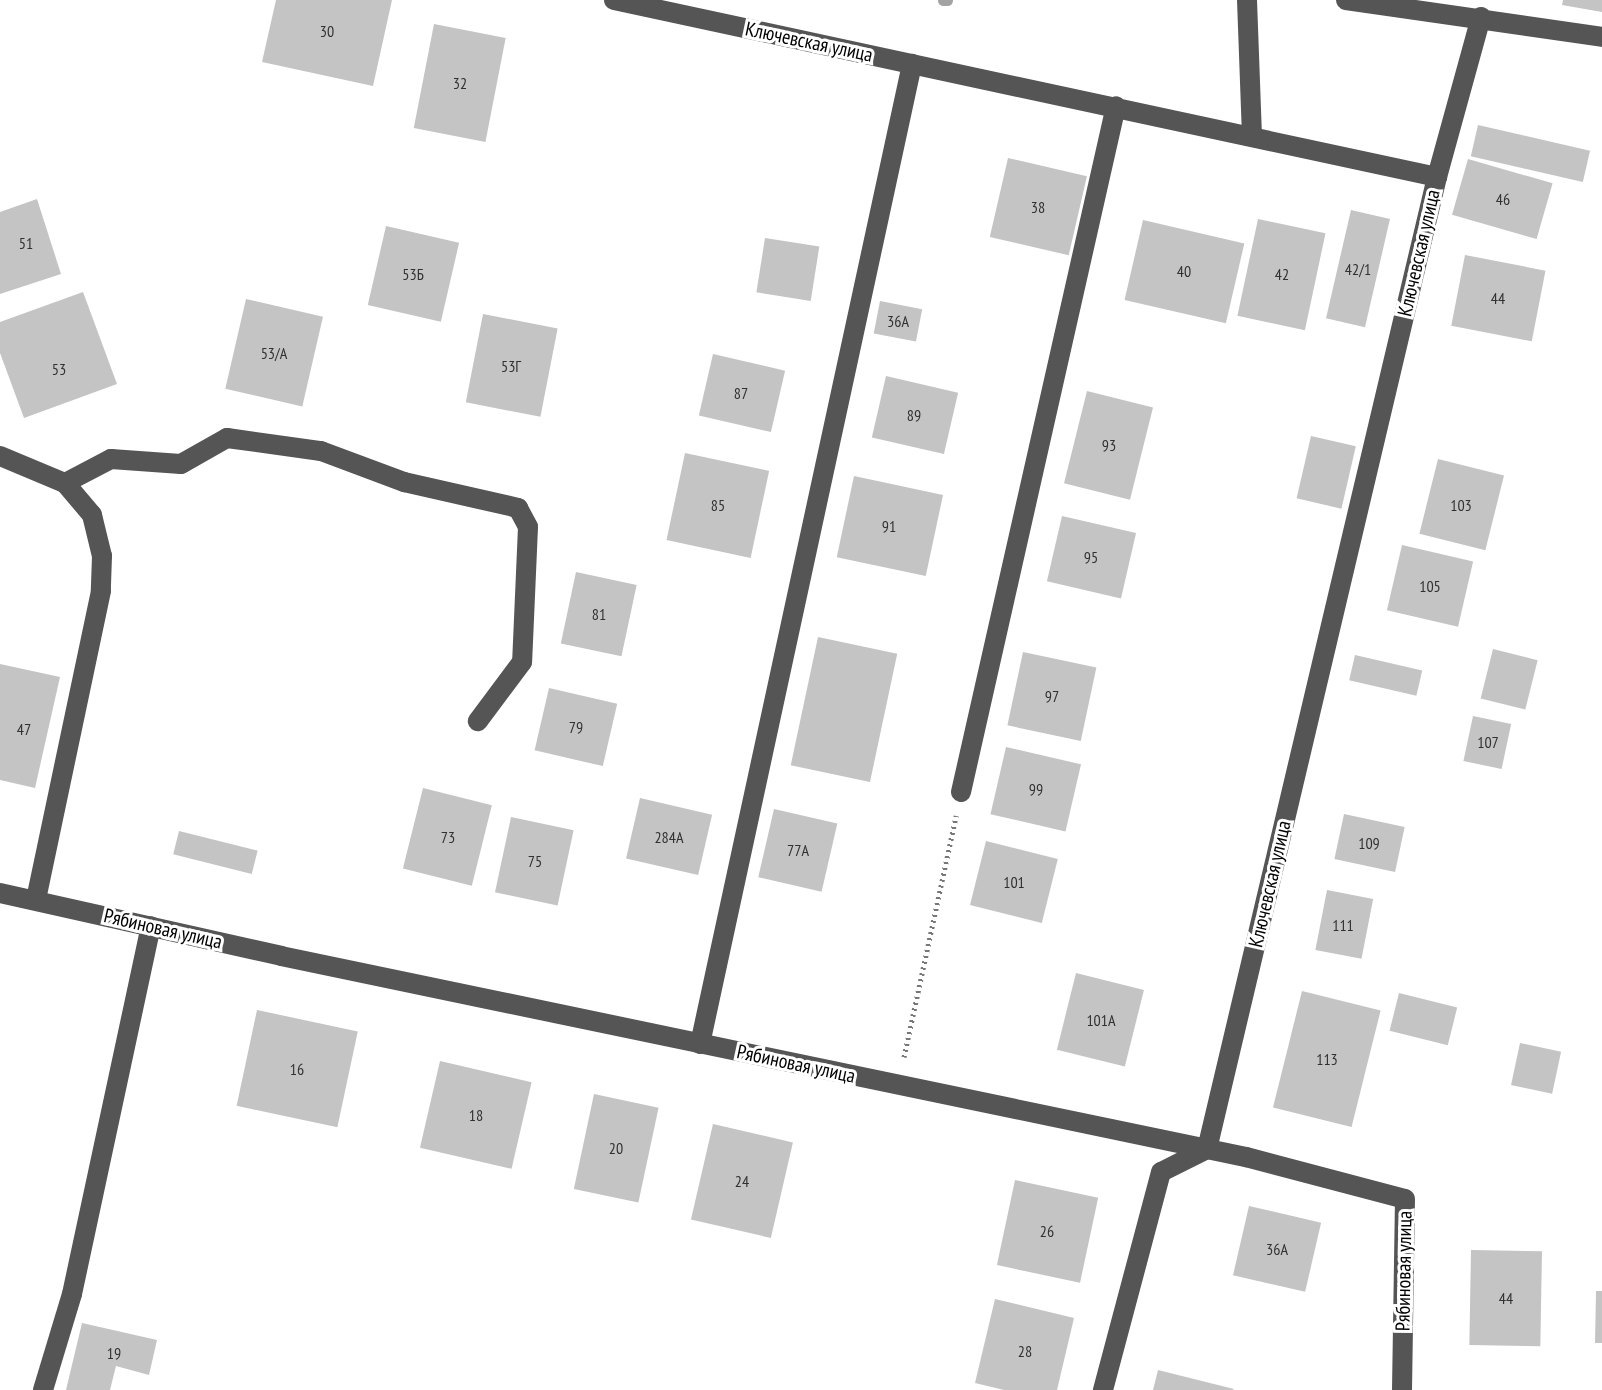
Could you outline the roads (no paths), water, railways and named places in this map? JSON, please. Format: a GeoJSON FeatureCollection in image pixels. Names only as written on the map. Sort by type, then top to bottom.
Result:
{"type":"FeatureCollection","features":[{"type":"Feature","properties":{"kind":"street","name":"Ключевская улица"},"geometry":{"type":"LineString","coordinates":[[614,0],[1437,177],[1207,1149]]}},
{"type":"Feature","properties":{"kind":"street"},"geometry":{"type":"LineString","coordinates":[[1247,0],[1252,135]]}},
{"type":"Feature","properties":{"kind":"street"},"geometry":{"type":"LineString","coordinates":[[1346,0],[1481,17],[1602,37]]}},
{"type":"Feature","properties":{"kind":"street"},"geometry":{"type":"LineString","coordinates":[[1437,177],[1481,17]]}},
{"type":"Feature","properties":{"kind":"street"},"geometry":{"type":"LineString","coordinates":[[700,1044],[912,64]]}},
{"type":"Feature","properties":{"kind":"street"},"geometry":{"type":"LineString","coordinates":[[961,792],[1116,106]]}},
{"type":"Feature","properties":{"kind":"street"},"geometry":{"type":"LineString","coordinates":[[65,483],[111,459],[181,464],[227,438],[321,451],[404,482],[518,508],[528,527],[522,662],[478,721]]}},
{"type":"Feature","properties":{"kind":"street"},"geometry":{"type":"LineString","coordinates":[[0,456],[65,483],[92,515],[102,556],[101,591],[36,900]]}},
{"type":"Feature","properties":{"kind":"street","name":"Рябиновая улица"},"geometry":{"type":"LineString","coordinates":[[0,893],[700,1044],[1207,1149],[1405,1199],[1402,1390]]}},
{"type":"Feature","properties":{"kind":"street"},"geometry":{"type":"LineString","coordinates":[[43,1390],[72,1294],[151,926]]}},
{"type":"Feature","properties":{"kind":"street"},"geometry":{"type":"LineString","coordinates":[[1103,1390],[1161,1172],[1207,1149]]}}]}
